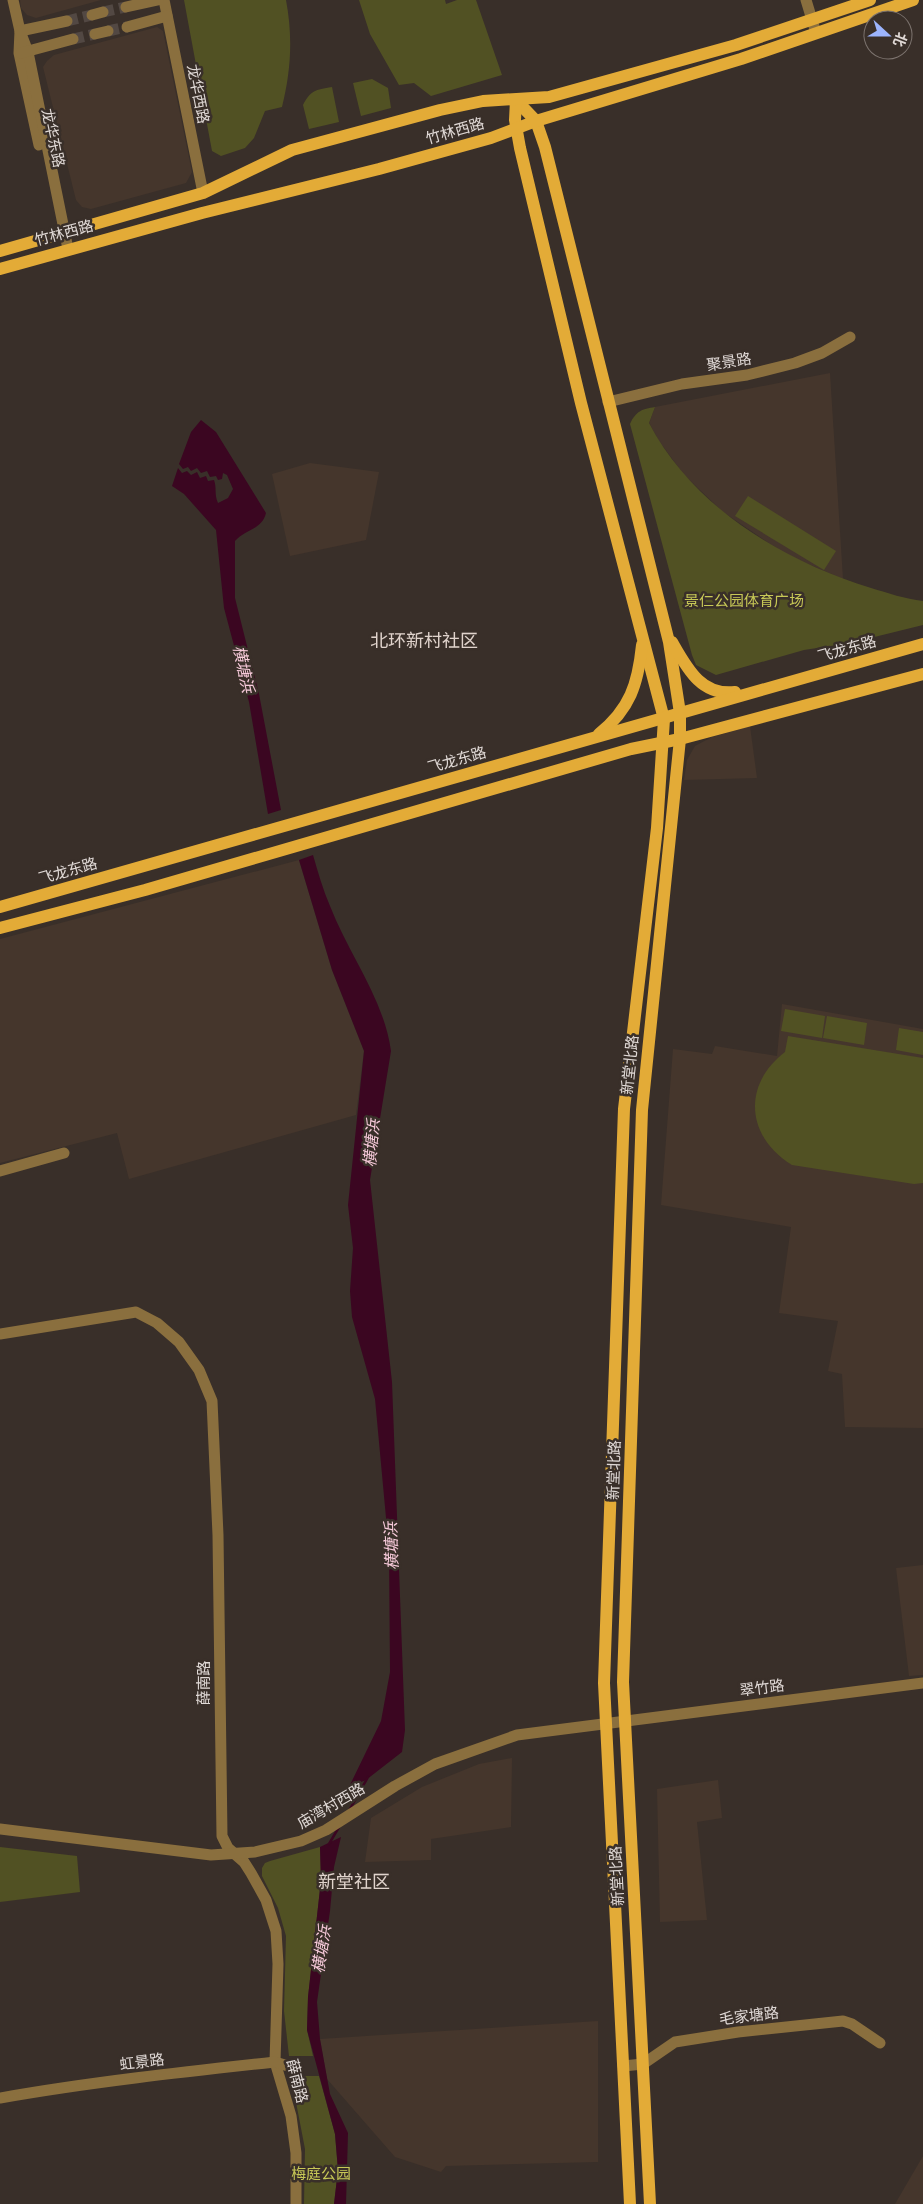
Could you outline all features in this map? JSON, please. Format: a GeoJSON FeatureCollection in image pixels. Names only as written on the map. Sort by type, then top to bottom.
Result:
{"type":"FeatureCollection","features":[{"type":"Feature","properties":{"kind":"main road","name":"竹林西路"},"geometry":{"type":"LineString","coordinates":[[0,251],[203,193],[292,150],[440,110],[483,101],[549,97],[736,45],[870,0]]}},
{"type":"Feature","properties":{"kind":"main road","name":"竹林西路"},"geometry":{"type":"LineString","coordinates":[[0,269],[202,213],[386,167],[516,124],[536,121],[741,59],[913,0]]}},
{"type":"Feature","properties":{"kind":"main road"},"geometry":{"type":"LineString","coordinates":[[516,100],[536,121],[546,147],[666,631],[688,670],[706,688],[724,694],[761,690]]}},
{"type":"Feature","properties":{"kind":"main road","name":"新堂北路"},"geometry":{"type":"LineString","coordinates":[[516,100],[516,124],[582,403],[664,719],[656,828],[624,1109],[604,1673],[630,2204]]}},
{"type":"Feature","properties":{"kind":"main road","name":"新堂北路"},"geometry":{"type":"LineString","coordinates":[[650,2204],[624,1672],[642,1110],[680,739],[680,713],[666,631]]}},
{"type":"Feature","properties":{"kind":"main road"},"geometry":{"type":"LineString","coordinates":[[595,737],[611,724],[627,704],[639,673],[643,638]]}},
{"type":"Feature","properties":{"kind":"main road","name":"飞龙东路"},"geometry":{"type":"LineString","coordinates":[[0,907],[923,644]]}},
{"type":"Feature","properties":{"kind":"main road"},"geometry":{"type":"LineString","coordinates":[[0,928],[145,890],[631,750],[680,739],[923,674]]}},
{"type":"Feature","properties":{"kind":"street","name":"龙华东路"},"geometry":{"type":"LineString","coordinates":[[13,0],[64,250]]}},
{"type":"Feature","properties":{"kind":"street"},"geometry":{"type":"LineString","coordinates":[[126,7],[158,0]]}},
{"type":"Feature","properties":{"kind":"street","name":"龙华西路"},"geometry":{"type":"LineString","coordinates":[[164,0],[203,193]]}},
{"type":"Feature","properties":{"kind":"street"},"geometry":{"type":"LineString","coordinates":[[806,0],[816,33]]}},
{"type":"Feature","properties":{"kind":"street"},"geometry":{"type":"LineString","coordinates":[[127,27],[167,16]]}},
{"type":"Feature","properties":{"kind":"street"},"geometry":{"type":"LineString","coordinates":[[20,31],[67,21]]}},
{"type":"Feature","properties":{"kind":"street"},"geometry":{"type":"LineString","coordinates":[[95,34],[108,31]]}},
{"type":"Feature","properties":{"kind":"street"},"geometry":{"type":"LineString","coordinates":[[24,53],[74,40]]}},
{"type":"Feature","properties":{"kind":"street","name":"聚景路"},"geometry":{"type":"LineString","coordinates":[[608,402],[682,384],[747,375],[795,363],[822,353],[850,338]]}},
{"type":"Feature","properties":{"kind":"street"},"geometry":{"type":"LineString","coordinates":[[0,1170],[64,1153]]}},
{"type":"Feature","properties":{"kind":"street","name":"薛南路"},"geometry":{"type":"LineString","coordinates":[[0,1334],[136,1312],[157,1323],[171,1336],[199,1370],[212,1401],[218,1535],[222,1836],[228,1848],[251,1873],[266,1900],[276,1930],[278,1964],[275,2062],[291,2116],[296,2153],[296,2204]]}},
{"type":"Feature","properties":{"kind":"street","name":"翠竹路"},"geometry":{"type":"LineString","coordinates":[[606,1722],[923,1683]]}},
{"type":"Feature","properties":{"kind":"street","name":"庙湾村西路"},"geometry":{"type":"LineString","coordinates":[[0,1829],[211,1855],[255,1852],[301,1841],[326,1830],[435,1764],[476,1748],[517,1734],[606,1722]]}},
{"type":"Feature","properties":{"kind":"street","name":"毛家塘路"},"geometry":{"type":"LineString","coordinates":[[623,2066],[643,2064],[676,2042],[738,2032],[843,2020],[880,2042]]}},
{"type":"Feature","properties":{"kind":"street","name":"虹景路"},"geometry":{"type":"LineString","coordinates":[[0,2098],[67,2086],[275,2062],[288,2066]]}},
{"type":"Feature","properties":{"kind":"shaded area"},"geometry":{"type":"Polygon","coordinates":[[[20,0],[101,0],[36,18],[27,15],[21,8],[20,0]]]}},
{"type":"Feature","properties":{"kind":"shaded area"},"geometry":{"type":"Polygon","coordinates":[[[157,27],[163,31],[192,172],[186,183],[91,209],[82,207],[76,200],[43,67],[54,55],[157,27]]]}},
{"type":"Feature","properties":{"kind":"shaded area"},"geometry":{"type":"Polygon","coordinates":[[[830,373],[843,579],[785,554],[723,512],[684,475],[659,441],[649,423],[655,407],[830,373]]]}},
{"type":"Feature","properties":{"kind":"shaded area"},"geometry":{"type":"Polygon","coordinates":[[[310,463],[379,472],[366,540],[290,556],[272,474],[310,463]]]}},
{"type":"Feature","properties":{"kind":"shaded area"},"geometry":{"type":"Polygon","coordinates":[[[750,726],[757,778],[684,780],[687,760],[695,746],[712,737],[750,726]]]}},
{"type":"Feature","properties":{"kind":"shaded area"},"geometry":{"type":"Polygon","coordinates":[[[299,860],[332,970],[364,1051],[356,1115],[129,1179],[117,1133],[0,1163],[0,939],[299,860]]]}},
{"type":"Feature","properties":{"kind":"shaded area"},"geometry":{"type":"Polygon","coordinates":[[[782,1004],[923,1029],[923,1428],[845,1427],[842,1374],[828,1371],[838,1321],[779,1313],[791,1227],[661,1205],[673,1049],[712,1054],[715,1046],[777,1056],[782,1004]]]}},
{"type":"Feature","properties":{"kind":"shaded area"},"geometry":{"type":"Polygon","coordinates":[[[923,1565],[923,1675],[909,1676],[896,1568],[923,1565]]]}},
{"type":"Feature","properties":{"kind":"shaded area"},"geometry":{"type":"Polygon","coordinates":[[[512,1758],[511,1827],[431,1839],[431,1860],[365,1862],[371,1818],[422,1787],[479,1764],[512,1758]]]}},
{"type":"Feature","properties":{"kind":"shaded area"},"geometry":{"type":"Polygon","coordinates":[[[718,1780],[722,1818],[697,1822],[707,1920],[660,1922],[657,1789],[718,1780]]]}},
{"type":"Feature","properties":{"kind":"shaded area"},"geometry":{"type":"Polygon","coordinates":[[[598,2021],[598,2162],[446,2166],[441,2172],[395,2157],[327,2079],[320,2039],[598,2021]]]}},
{"type":"Feature","properties":{"kind":"shaded area"},"geometry":{"type":"Polygon","coordinates":[[[923,2156],[923,2204],[895,2204],[923,2156]]]}},
{"type":"Feature","properties":{"kind":"green space"},"geometry":{"type":"Polygon","coordinates":[[[184,0],[286,0],[290,27],[290,54],[282,107],[265,111],[254,138],[245,148],[221,156],[212,151],[184,0]]]}},
{"type":"Feature","properties":{"kind":"green space"},"geometry":{"type":"Polygon","coordinates":[[[359,0],[445,0],[446,4],[457,0],[476,0],[502,75],[431,96],[414,83],[399,85],[370,34],[359,0]]]}},
{"type":"Feature","properties":{"kind":"green space"},"geometry":{"type":"Polygon","coordinates":[[[372,79],[388,88],[391,108],[361,116],[353,83],[372,79]]]}},
{"type":"Feature","properties":{"kind":"green space"},"geometry":{"type":"Polygon","coordinates":[[[332,87],[339,122],[309,129],[303,105],[314,92],[332,87]]]}},
{"type":"Feature","properties":{"kind":"green space","name":"景仁公园体育广场"},"geometry":{"type":"Polygon","coordinates":[[[655,407],[649,423],[668,453],[690,480],[715,505],[744,527],[805,563],[871,588],[923,601],[923,625],[850,643],[804,650],[716,675],[696,665],[630,424],[640,411],[655,407]]]}},
{"type":"Feature","properties":{"kind":"green space"},"geometry":{"type":"Polygon","coordinates":[[[748,496],[836,551],[824,570],[735,516],[748,496]]]}},
{"type":"Feature","properties":{"kind":"green space"},"geometry":{"type":"Polygon","coordinates":[[[785,1009],[825,1016],[822,1038],[781,1031],[785,1009]]]}},
{"type":"Feature","properties":{"kind":"green space"},"geometry":{"type":"Polygon","coordinates":[[[827,1016],[867,1023],[864,1045],[823,1038],[827,1016]]]}},
{"type":"Feature","properties":{"kind":"green space"},"geometry":{"type":"Polygon","coordinates":[[[899,1028],[923,1032],[923,1055],[896,1050],[899,1028]]]}},
{"type":"Feature","properties":{"kind":"green space"},"geometry":{"type":"Polygon","coordinates":[[[788,1036],[923,1058],[923,1183],[914,1184],[792,1165],[765,1140],[758,1126],[755,1110],[756,1095],[761,1080],[771,1065],[785,1052],[788,1036]]]}},
{"type":"Feature","properties":{"kind":"green space"},"geometry":{"type":"Polygon","coordinates":[[[0,1847],[77,1856],[80,1892],[0,1902],[0,1847]]]}},
{"type":"Feature","properties":{"kind":"green space"},"geometry":{"type":"Polygon","coordinates":[[[320,1847],[321,1880],[308,1997],[307,2030],[313,2056],[289,2056],[284,2011],[286,1936],[278,1908],[262,1876],[262,1868],[265,1863],[270,1861],[320,1847]]]}},
{"type":"Feature","properties":{"kind":"green space","name":"梅庭公园"},"geometry":{"type":"Polygon","coordinates":[[[291,2076],[319,2076],[335,2134],[338,2170],[334,2204],[304,2204],[305,2149],[291,2076]]]}},
{"type":"Feature","properties":{"kind":"water"},"geometry":{"type":"Polygon","coordinates":[[[201,420],[216,432],[266,513],[261,523],[235,541],[235,598],[259,694],[281,810],[268,814],[249,702],[224,608],[216,530],[184,494],[172,486],[178,468],[182,473],[187,471],[191,475],[197,472],[200,478],[206,476],[208,481],[214,480],[218,503],[228,498],[233,489],[227,475],[223,473],[222,479],[218,480],[216,476],[210,477],[207,471],[201,473],[197,468],[191,471],[188,467],[183,469],[179,464],[191,432],[201,420]]]}},
{"type":"Feature","properties":{"kind":"water"},"geometry":{"type":"Polygon","coordinates":[[[313,855],[325,894],[338,924],[374,995],[387,1032],[391,1051],[370,1180],[392,1382],[405,1730],[402,1752],[366,1780],[349,1787],[381,1721],[390,1672],[389,1550],[375,1399],[352,1317],[350,1291],[353,1248],[348,1205],[364,1051],[332,970],[299,860],[313,855]]]}},
{"type":"Feature","properties":{"kind":"water"},"geometry":{"type":"Polygon","coordinates":[[[341,1837],[334,1867],[330,1911],[317,2002],[320,2039],[330,2094],[348,2133],[346,2204],[334,2204],[338,2170],[335,2134],[307,2030],[308,1997],[321,1880],[320,1847],[341,1837]]]}},
{"type":"Feature","properties":{"kind":"waterway","name":"横塘浜"},"geometry":{"type":"LineString","coordinates":[[350,1809],[368,1777]]}},
{"type":"Feature","properties":{"kind":"waterway","name":"横塘浜"},"geometry":{"type":"LineString","coordinates":[[329,1844],[339,1827]]}},
{"type":"Feature","properties":{"kind":"tunnel"},"geometry":{"type":"LineString","coordinates":[[103,12],[126,7]]}},
{"type":"Feature","properties":{"kind":"tunnel"},"geometry":{"type":"LineString","coordinates":[[67,21],[92,15]]}},
{"type":"Feature","properties":{"kind":"tunnel"},"geometry":{"type":"LineString","coordinates":[[108,31],[127,27]]}},
{"type":"Feature","properties":{"kind":"tunnel"},"geometry":{"type":"LineString","coordinates":[[73,39],[95,34]]}},
{"type":"Feature","properties":{"kind":"district","name":"北环新村社区"},"geometry":{"type":"Point","coordinates":[424,641]}},
{"type":"Feature","properties":{"kind":"district","name":"新堂社区"},"geometry":{"type":"Point","coordinates":[354,1882]}}]}
